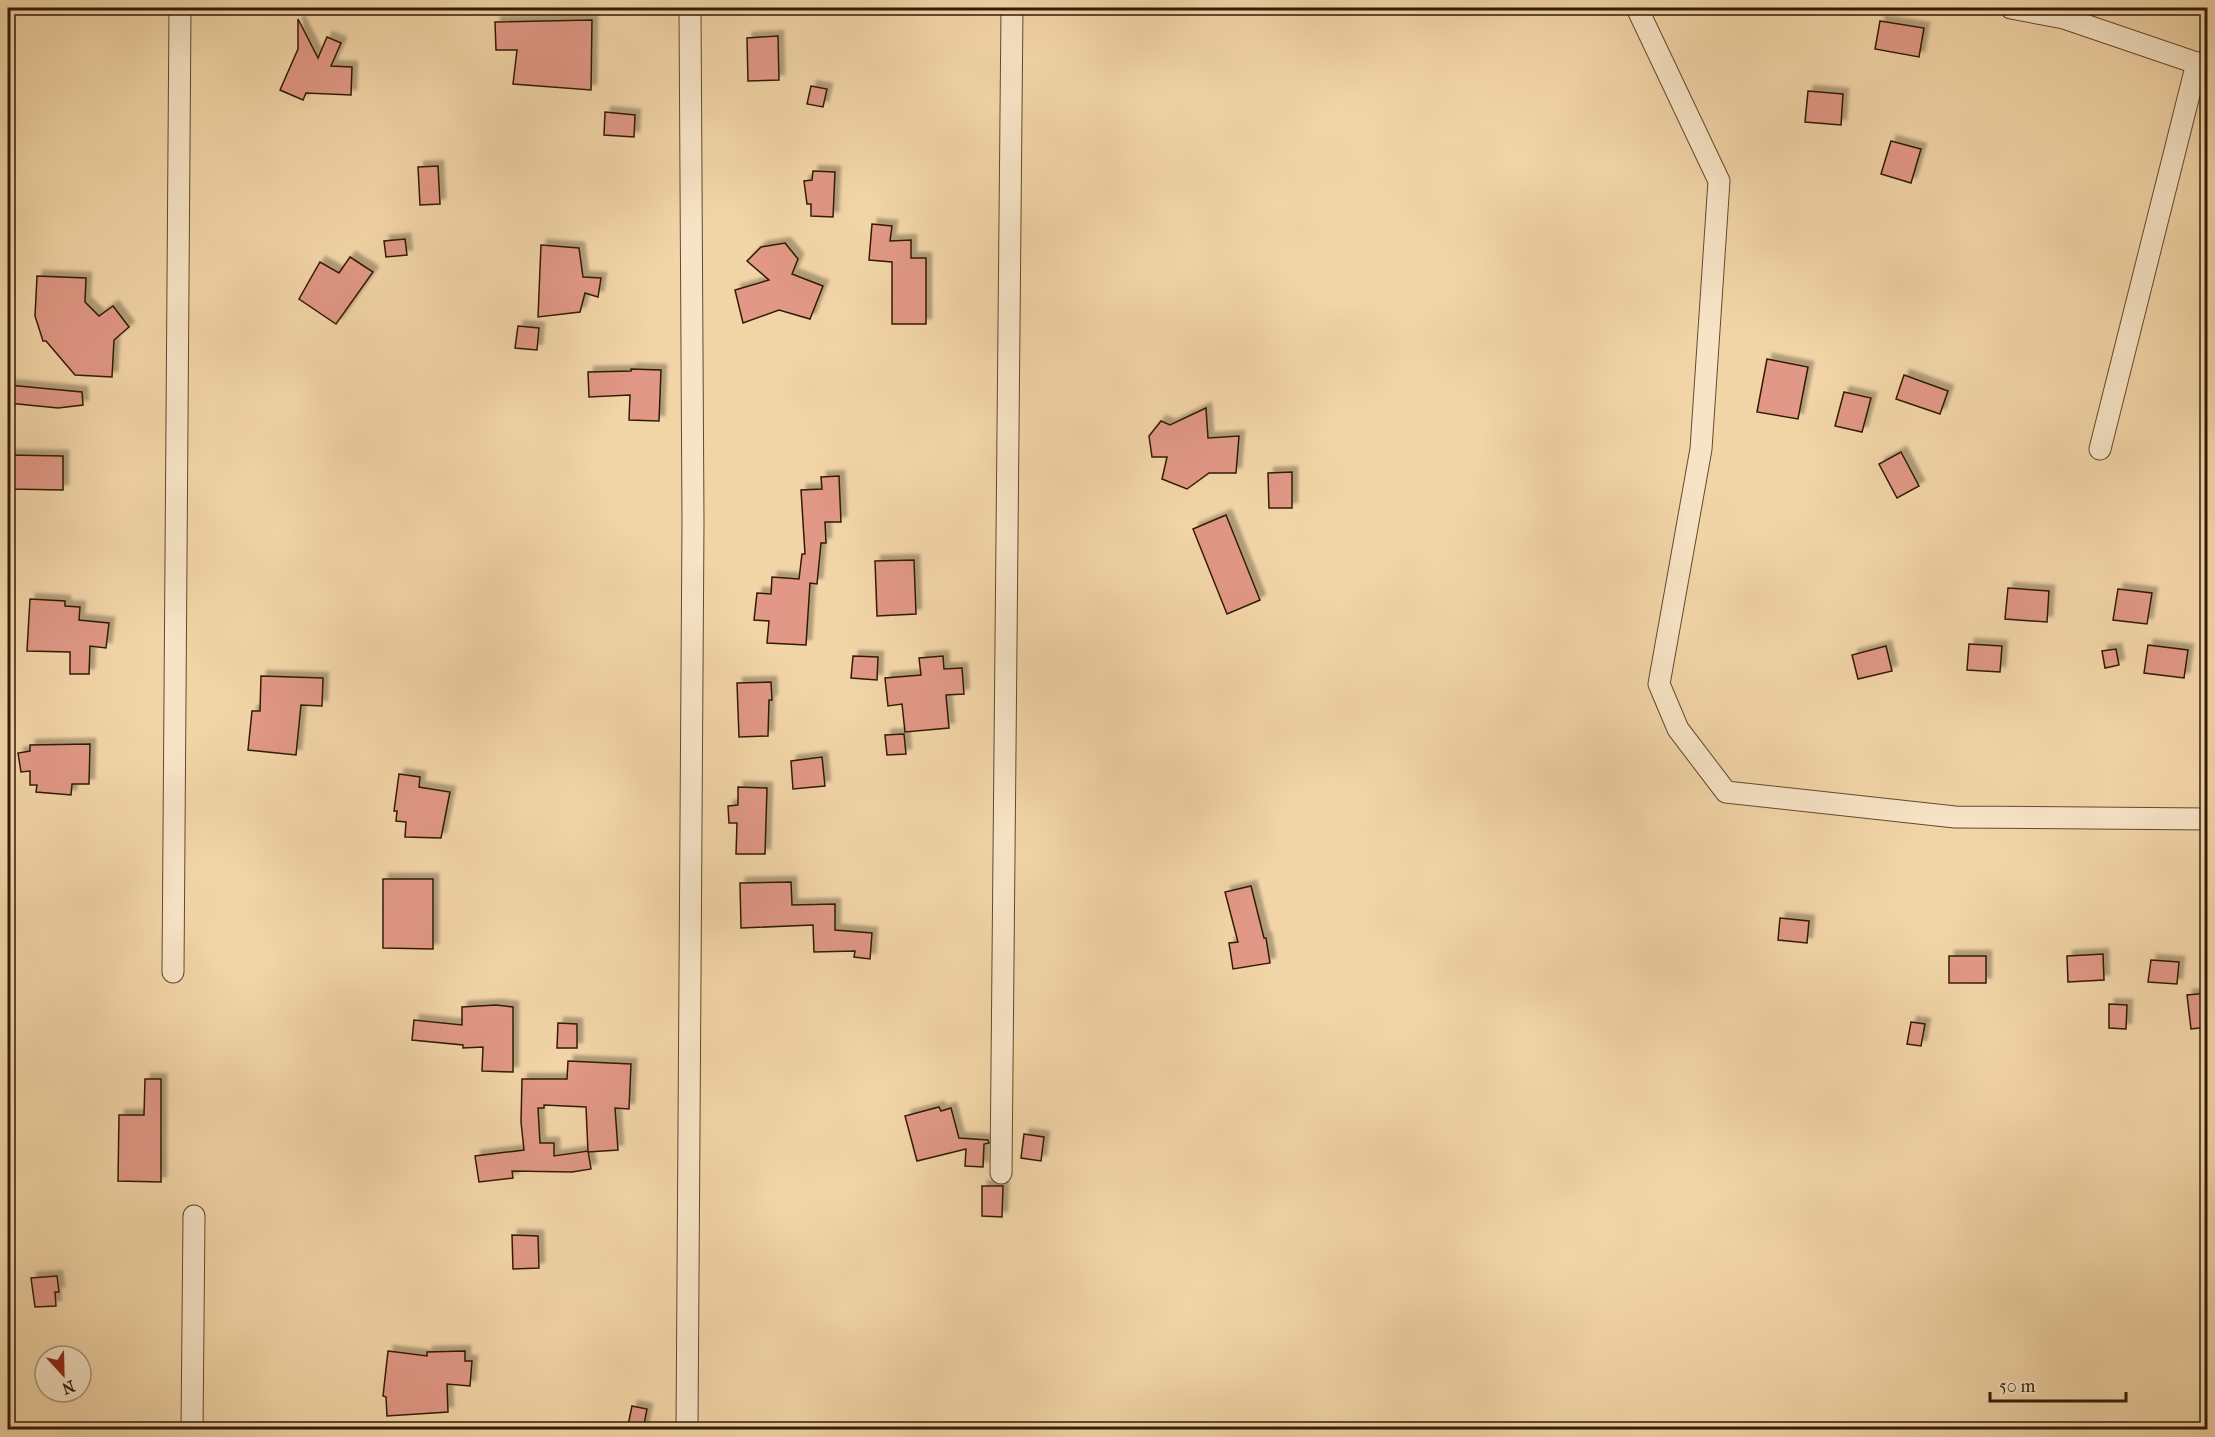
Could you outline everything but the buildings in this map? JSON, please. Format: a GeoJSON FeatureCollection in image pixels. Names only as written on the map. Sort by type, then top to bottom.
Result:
{"type":"FeatureCollection","features":[{"type":"Feature","properties":{"kind":"street"},"geometry":{"type":"LineString","coordinates":[[173,972],[180,8]]}},
{"type":"Feature","properties":{"kind":"street"},"geometry":{"type":"LineString","coordinates":[[687,1430],[693,533],[690,8]]}},
{"type":"Feature","properties":{"kind":"street"},"geometry":{"type":"LineString","coordinates":[[1001,1173],[1012,8]]}},
{"type":"Feature","properties":{"kind":"street"},"geometry":{"type":"LineString","coordinates":[[1637,8],[1719,181],[1701,449],[1659,684],[1678,729],[1726,792],[1955,817],[2208,819]]}},
{"type":"Feature","properties":{"kind":"street"},"geometry":{"type":"LineString","coordinates":[[2012,8],[2065,13],[2202,65],[2100,449]]}},
{"type":"Feature","properties":{"kind":"street"},"geometry":{"type":"LineString","coordinates":[[192,1430],[194,1216]]}}]}
